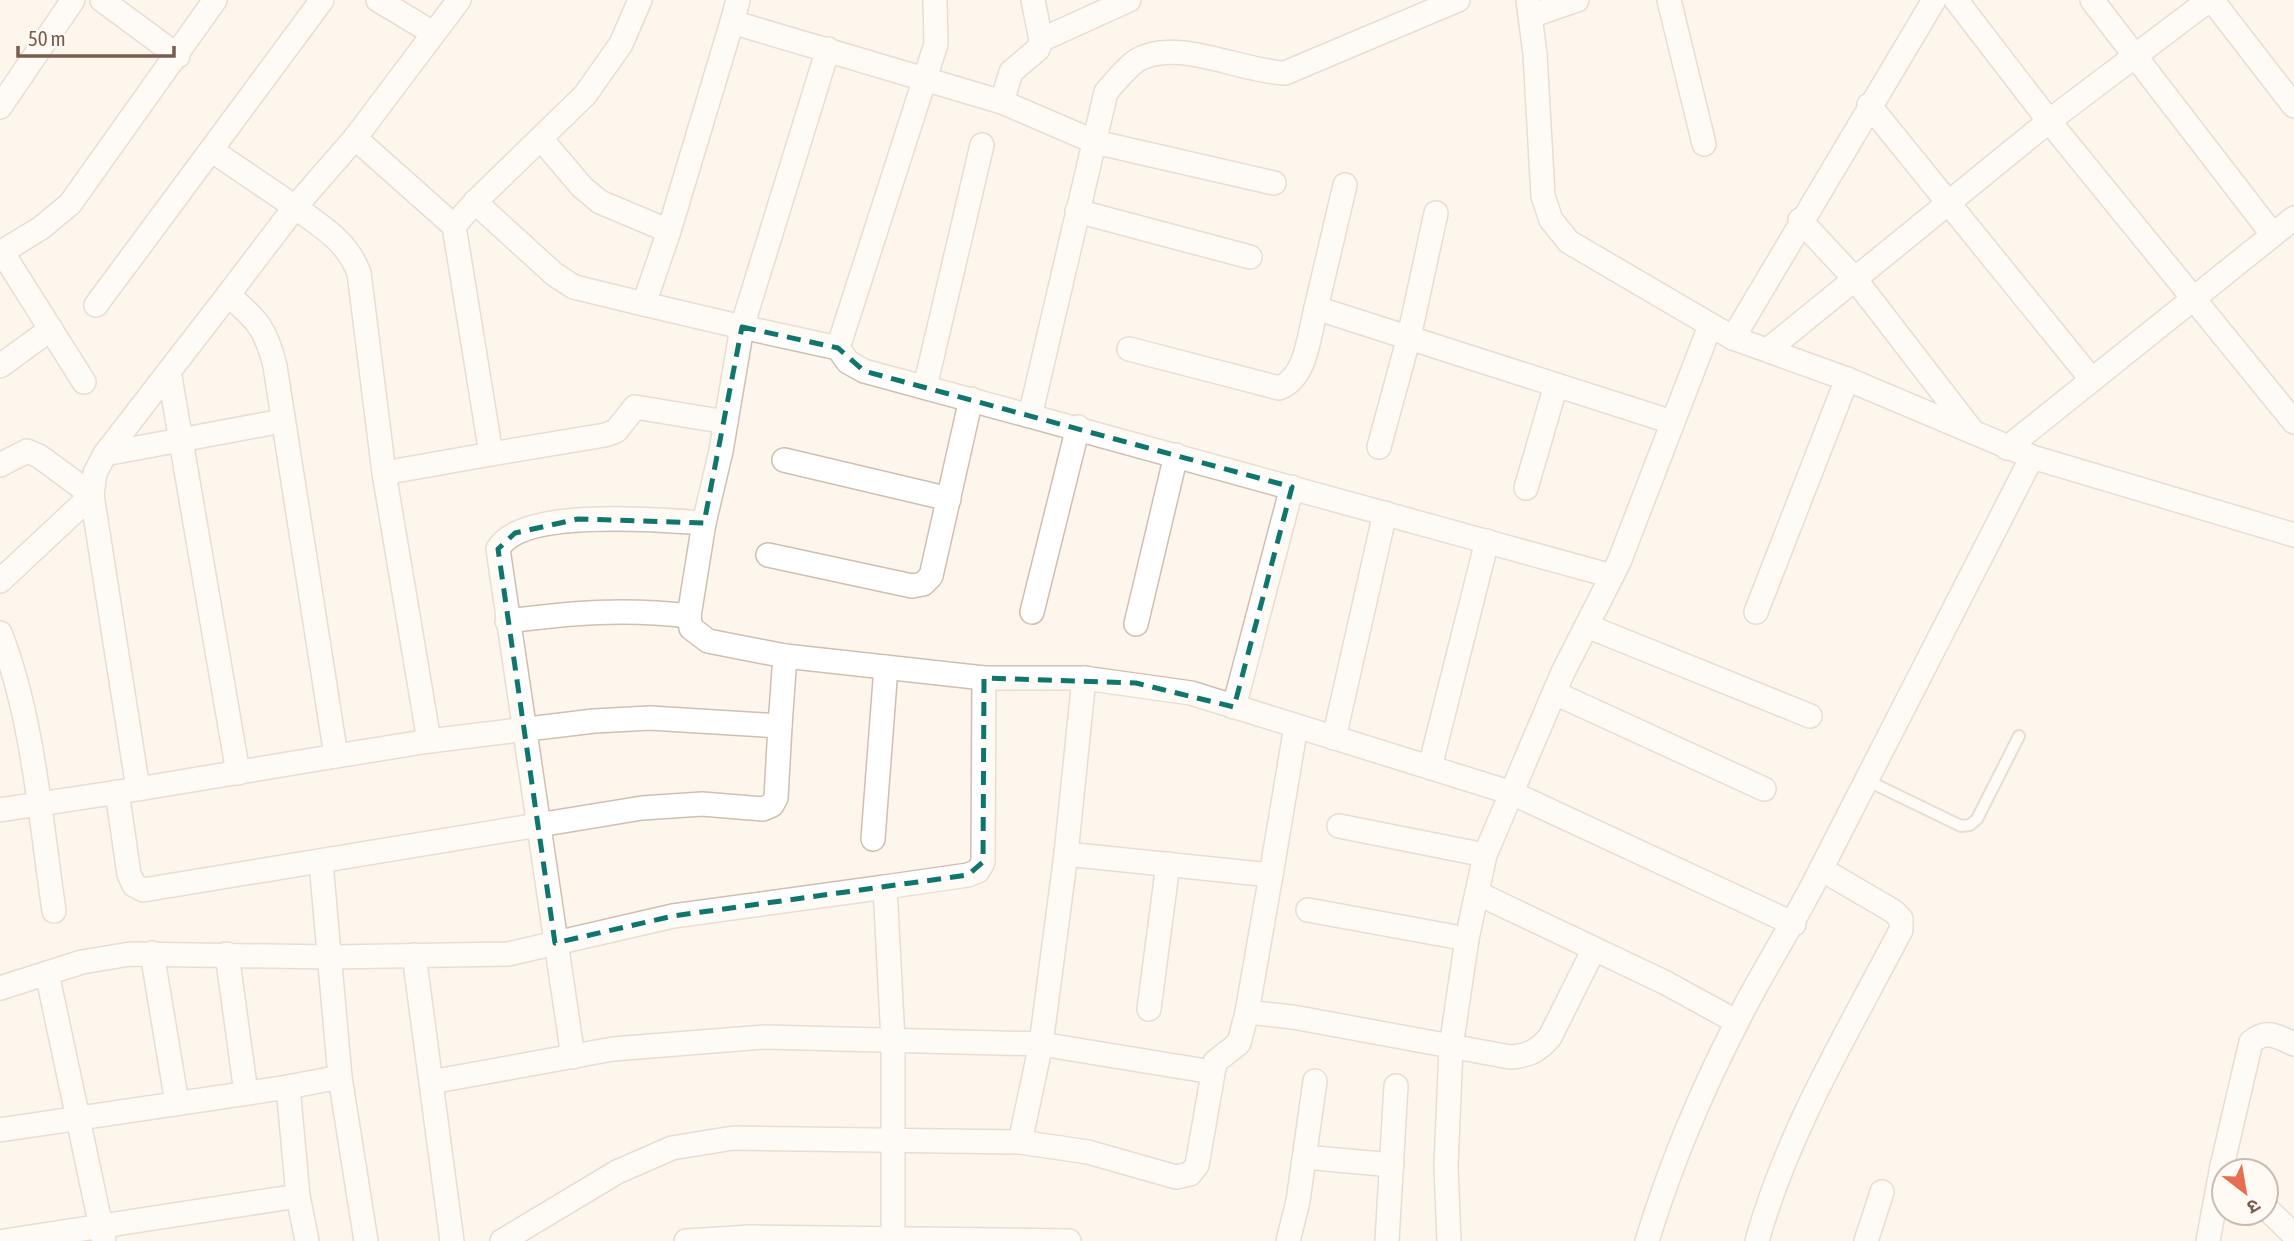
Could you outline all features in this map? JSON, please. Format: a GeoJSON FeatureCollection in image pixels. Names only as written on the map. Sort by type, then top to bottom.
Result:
{"type":"FeatureCollection","features":[{"type":"Feature","properties":{"kind":"street"},"geometry":{"type":"LineString","coordinates":[[0,107],[73,0]]}},
{"type":"Feature","properties":{"kind":"street"},"geometry":{"type":"LineString","coordinates":[[102,0],[178,56]]}},
{"type":"Feature","properties":{"kind":"street"},"geometry":{"type":"LineString","coordinates":[[85,382],[1,253],[41,228],[70,204],[178,56],[215,0]]}},
{"type":"Feature","properties":{"kind":"street"},"geometry":{"type":"LineString","coordinates":[[96,305],[322,0]]}},
{"type":"Feature","properties":{"kind":"street"},"geometry":{"type":"LineString","coordinates":[[378,0],[433,33]]}},
{"type":"Feature","properties":{"kind":"street"},"geometry":{"type":"LineString","coordinates":[[459,0],[355,138],[295,207],[105,454],[94,473],[92,495],[128,791],[129,874],[134,885],[143,890],[321,863],[540,823],[642,808],[702,804],[763,809],[772,806],[776,798],[785,656]]}},
{"type":"Feature","properties":{"kind":"street"},"geometry":{"type":"LineString","coordinates":[[454,226],[475,202],[542,140],[585,95],[621,44],[640,0]]}},
{"type":"Feature","properties":{"kind":"street"},"geometry":{"type":"LineString","coordinates":[[838,348],[936,44],[935,0]]}},
{"type":"Feature","properties":{"kind":"street"},"geometry":{"type":"LineString","coordinates":[[1002,102],[1011,72],[1038,49],[1041,40],[1032,0]]}},
{"type":"Feature","properties":{"kind":"street"},"geometry":{"type":"LineString","coordinates":[[1041,40],[1129,0]]}},
{"type":"Feature","properties":{"kind":"street"},"geometry":{"type":"LineString","coordinates":[[1030,416],[1106,92],[1138,60],[1178,51],[1264,73],[1285,74],[1458,0]]}},
{"type":"Feature","properties":{"kind":"street"},"geometry":{"type":"LineString","coordinates":[[1577,0],[1530,8],[1543,196],[1551,220],[1569,242],[1733,338],[1847,379],[2032,457],[2294,535]]}},
{"type":"Feature","properties":{"kind":"street"},"geometry":{"type":"LineString","coordinates":[[1669,0],[1704,144]]}},
{"type":"Feature","properties":{"kind":"street"},"geometry":{"type":"LineString","coordinates":[[1733,338],[1800,220],[1934,0]]}},
{"type":"Feature","properties":{"kind":"street"},"geometry":{"type":"LineString","coordinates":[[1956,0],[2049,121],[2294,422]]}},
{"type":"Feature","properties":{"kind":"street"},"geometry":{"type":"LineString","coordinates":[[2092,0],[2273,235]]}},
{"type":"Feature","properties":{"kind":"street"},"geometry":{"type":"LineString","coordinates":[[1769,349],[2049,121],[2211,0],[2294,106]]}},
{"type":"Feature","properties":{"kind":"street"},"geometry":{"type":"LineString","coordinates":[[644,304],[669,231],[735,11],[828,49],[1002,102],[1095,142],[1275,183]]}},
{"type":"Feature","properties":{"kind":"street"},"geometry":{"type":"LineString","coordinates":[[828,49],[743,327],[704,523],[689,617],[691,628],[708,641],[785,656],[984,678],[1084,678],[1191,693],[1512,793],[1794,924]]}},
{"type":"Feature","properties":{"kind":"street"},"geometry":{"type":"LineString","coordinates":[[1869,105],[2092,380]]}},
{"type":"Feature","properties":{"kind":"street"},"geometry":{"type":"LineString","coordinates":[[355,138],[454,226],[491,454]]}},
{"type":"Feature","properties":{"kind":"street"},"geometry":{"type":"LineString","coordinates":[[542,140],[582,187],[600,202],[669,231]]}},
{"type":"Feature","properties":{"kind":"street"},"geometry":{"type":"LineString","coordinates":[[925,387],[982,145]]}},
{"type":"Feature","properties":{"kind":"street"},"geometry":{"type":"LineString","coordinates":[[211,150],[338,238],[352,254],[359,272],[384,472],[429,741]]}},
{"type":"Feature","properties":{"kind":"street"},"geometry":{"type":"LineString","coordinates":[[1129,349],[1279,388],[1290,384],[1298,374],[1345,185]]}},
{"type":"Feature","properties":{"kind":"street"},"geometry":{"type":"LineString","coordinates":[[475,202],[564,281],[601,295],[838,348],[848,362],[864,371],[1078,427],[1612,576]]}},
{"type":"Feature","properties":{"kind":"street"},"geometry":{"type":"LineString","coordinates":[[1077,211],[1250,257]]}},
{"type":"Feature","properties":{"kind":"street"},"geometry":{"type":"LineString","coordinates":[[1378,447],[1409,337],[1436,214]]}},
{"type":"Feature","properties":{"kind":"street"},"geometry":{"type":"LineString","coordinates":[[2007,447],[2294,218]]}},
{"type":"Feature","properties":{"kind":"street"},"geometry":{"type":"LineString","coordinates":[[1800,220],[1855,279],[1974,433]]}},
{"type":"Feature","properties":{"kind":"street"},"geometry":{"type":"LineString","coordinates":[[228,295],[255,317],[268,337],[275,366],[336,756]]}},
{"type":"Feature","properties":{"kind":"street"},"geometry":{"type":"LineString","coordinates":[[1316,308],[1672,422]]}},
{"type":"Feature","properties":{"kind":"street"},"geometry":{"type":"LineString","coordinates":[[1449,1241],[1446,1166],[1451,1047],[1467,939],[1485,855],[1556,694],[1563,672],[1612,576],[1710,326]]}},
{"type":"Feature","properties":{"kind":"street"},"geometry":{"type":"LineString","coordinates":[[0,366],[51,329]]}},
{"type":"Feature","properties":{"kind":"street"},"geometry":{"type":"LineString","coordinates":[[169,371],[238,773]]}},
{"type":"Feature","properties":{"kind":"street"},"geometry":{"type":"LineString","coordinates":[[1756,612],[1847,379]]}},
{"type":"Feature","properties":{"kind":"street"},"geometry":{"type":"LineString","coordinates":[[1526,488],[1556,385]]}},
{"type":"Feature","properties":{"kind":"street"},"geometry":{"type":"LineString","coordinates":[[768,555],[912,586],[923,584],[931,576],[971,398]]}},
{"type":"Feature","properties":{"kind":"street"},"geometry":{"type":"LineString","coordinates":[[384,472],[605,435],[616,431],[635,407],[726,422]]}},
{"type":"Feature","properties":{"kind":"street"},"geometry":{"type":"LineString","coordinates":[[105,454],[282,421]]}},
{"type":"Feature","properties":{"kind":"street"},"geometry":{"type":"LineString","coordinates":[[1032,612],[1078,427]]}},
{"type":"Feature","properties":{"kind":"street"},"geometry":{"type":"LineString","coordinates":[[0,465],[27,451],[39,456],[92,495]]}},
{"type":"Feature","properties":{"kind":"street"},"geometry":{"type":"LineString","coordinates":[[1136,624],[1176,455]]}},
{"type":"Feature","properties":{"kind":"street"},"geometry":{"type":"LineString","coordinates":[[1647,1241],[1668,1172],[1737,1022],[1794,924],[2032,457]]}},
{"type":"Feature","properties":{"kind":"street"},"geometry":{"type":"LineString","coordinates":[[783,460],[949,499]]}},
{"type":"Feature","properties":{"kind":"street"},"geometry":{"type":"LineString","coordinates":[[1234,707],[1292,487]]}},
{"type":"Feature","properties":{"kind":"street"},"geometry":{"type":"LineString","coordinates":[[0,581],[92,495]]}},
{"type":"Feature","properties":{"kind":"street"},"geometry":{"type":"LineString","coordinates":[[1334,738],[1385,513]]}},
{"type":"Feature","properties":{"kind":"street"},"geometry":{"type":"LineString","coordinates":[[573,1057],[498,549],[504,539],[515,533],[578,519],[704,523]]}},
{"type":"Feature","properties":{"kind":"street"},"geometry":{"type":"LineString","coordinates":[[1430,767],[1488,541]]}},
{"type":"Feature","properties":{"kind":"street"},"geometry":{"type":"LineString","coordinates":[[507,621],[581,612],[639,610],[689,617]]}},
{"type":"Feature","properties":{"kind":"street"},"geometry":{"type":"LineString","coordinates":[[1587,626],[1811,716]]}},
{"type":"Feature","properties":{"kind":"street"},"geometry":{"type":"LineString","coordinates":[[0,633],[39,805],[54,911]]}},
{"type":"Feature","properties":{"kind":"street"},"geometry":{"type":"LineString","coordinates":[[873,839],[886,667]]}},
{"type":"Feature","properties":{"kind":"street"},"geometry":{"type":"LineString","coordinates":[[0,988],[82,962],[152,953],[331,957],[508,954],[673,916],[968,875],[978,871],[984,862],[984,678]]}},
{"type":"Feature","properties":{"kind":"street"},"geometry":{"type":"LineString","coordinates":[[1020,1142],[1041,1044],[1066,854],[1084,678]]}},
{"type":"Feature","properties":{"kind":"street"},"geometry":{"type":"LineString","coordinates":[[1556,694],[1763,789]]}},
{"type":"Feature","properties":{"kind":"street"},"geometry":{"type":"LineString","coordinates":[[0,810],[429,741],[594,721],[650,718],[779,726]]}},
{"type":"Feature","properties":{"kind":"street"},"geometry":{"type":"LineString","coordinates":[[502,1241],[617,1172],[673,1148],[733,1138],[1020,1142],[1088,1152],[1176,1177],[1190,1174],[1197,1165],[1212,1072],[1222,1054],[1239,1043],[1247,1012],[1296,726]]}},
{"type":"Feature","properties":{"kind":"street"},"geometry":{"type":"LineString","coordinates":[[1339,826],[1485,855]]}},
{"type":"Feature","properties":{"kind":"street"},"geometry":{"type":"LineString","coordinates":[[1066,854],[1271,875]]}},
{"type":"Feature","properties":{"kind":"street"},"geometry":{"type":"LineString","coordinates":[[321,863],[340,1077],[366,1241]]}},
{"type":"Feature","properties":{"kind":"street"},"geometry":{"type":"LineString","coordinates":[[1149,1009],[1168,864]]}},
{"type":"Feature","properties":{"kind":"street"},"geometry":{"type":"LineString","coordinates":[[1757,1241],[1769,1200],[1807,1107],[1901,930],[1901,919],[1893,911],[1821,869]]}},
{"type":"Feature","properties":{"kind":"street"},"geometry":{"type":"LineString","coordinates":[[885,887],[893,1041],[893,1238]]}},
{"type":"Feature","properties":{"kind":"street"},"geometry":{"type":"LineString","coordinates":[[1477,893],[1737,1022]]}},
{"type":"Feature","properties":{"kind":"street"},"geometry":{"type":"LineString","coordinates":[[1308,910],[1467,939]]}},
{"type":"Feature","properties":{"kind":"street"},"geometry":{"type":"LineString","coordinates":[[1247,1012],[1293,1017],[1451,1047],[1525,1056],[1540,1049],[1550,1037],[1594,949]]}},
{"type":"Feature","properties":{"kind":"street"},"geometry":{"type":"LineString","coordinates":[[152,953],[177,1103]]}},
{"type":"Feature","properties":{"kind":"street"},"geometry":{"type":"LineString","coordinates":[[226,954],[246,1093]]}},
{"type":"Feature","properties":{"kind":"street"},"geometry":{"type":"LineString","coordinates":[[414,955],[452,1241]]}},
{"type":"Feature","properties":{"kind":"street"},"geometry":{"type":"LineString","coordinates":[[47,973],[80,1117],[102,1234]]}},
{"type":"Feature","properties":{"kind":"street"},"geometry":{"type":"LineString","coordinates":[[2227,1157],[2251,1042],[2260,1035],[2270,1033],[2294,1044]]}},
{"type":"Feature","properties":{"kind":"street"},"geometry":{"type":"LineString","coordinates":[[431,1082],[613,1049],[727,1039],[1041,1044],[1212,1072]]}},
{"type":"Feature","properties":{"kind":"street"},"geometry":{"type":"LineString","coordinates":[[0,1130],[340,1077]]}},
{"type":"Feature","properties":{"kind":"street"},"geometry":{"type":"LineString","coordinates":[[1288,1241],[1305,1157],[1315,1081]]}},
{"type":"Feature","properties":{"kind":"street"},"geometry":{"type":"LineString","coordinates":[[1387,1241],[1396,1086]]}},
{"type":"Feature","properties":{"kind":"street"},"geometry":{"type":"LineString","coordinates":[[288,1087],[298,1196],[307,1241]]}},
{"type":"Feature","properties":{"kind":"street"},"geometry":{"type":"LineString","coordinates":[[1305,1157],[1392,1165]]}},
{"type":"Feature","properties":{"kind":"street"},"geometry":{"type":"LineString","coordinates":[[1866,1241],[1882,1192]]}},
{"type":"Feature","properties":{"kind":"street"},"geometry":{"type":"LineString","coordinates":[[4,1241],[102,1234],[298,1196]]}},
{"type":"Feature","properties":{"kind":"street"},"geometry":{"type":"LineString","coordinates":[[2280,1222],[2294,1235]]}},
{"type":"Feature","properties":{"kind":"street"},"geometry":{"type":"LineString","coordinates":[[685,1241],[893,1238],[1069,1241]]}},
{"type":"Feature","properties":{"kind":"lane"},"geometry":{"type":"LineString","coordinates":[[1866,780],[1961,826],[1970,825],[1977,819],[2019,736]]}},
{"type":"Feature","properties":{"kind":"highlighted area"},"geometry":{"type":"Polygon","coordinates":[[[742,327],[838,348],[864,371],[1292,487],[1234,707],[1136,683],[984,678],[983,862],[968,875],[673,916],[555,943],[498,549],[515,533],[578,519],[704,523],[742,327]]]}}]}
